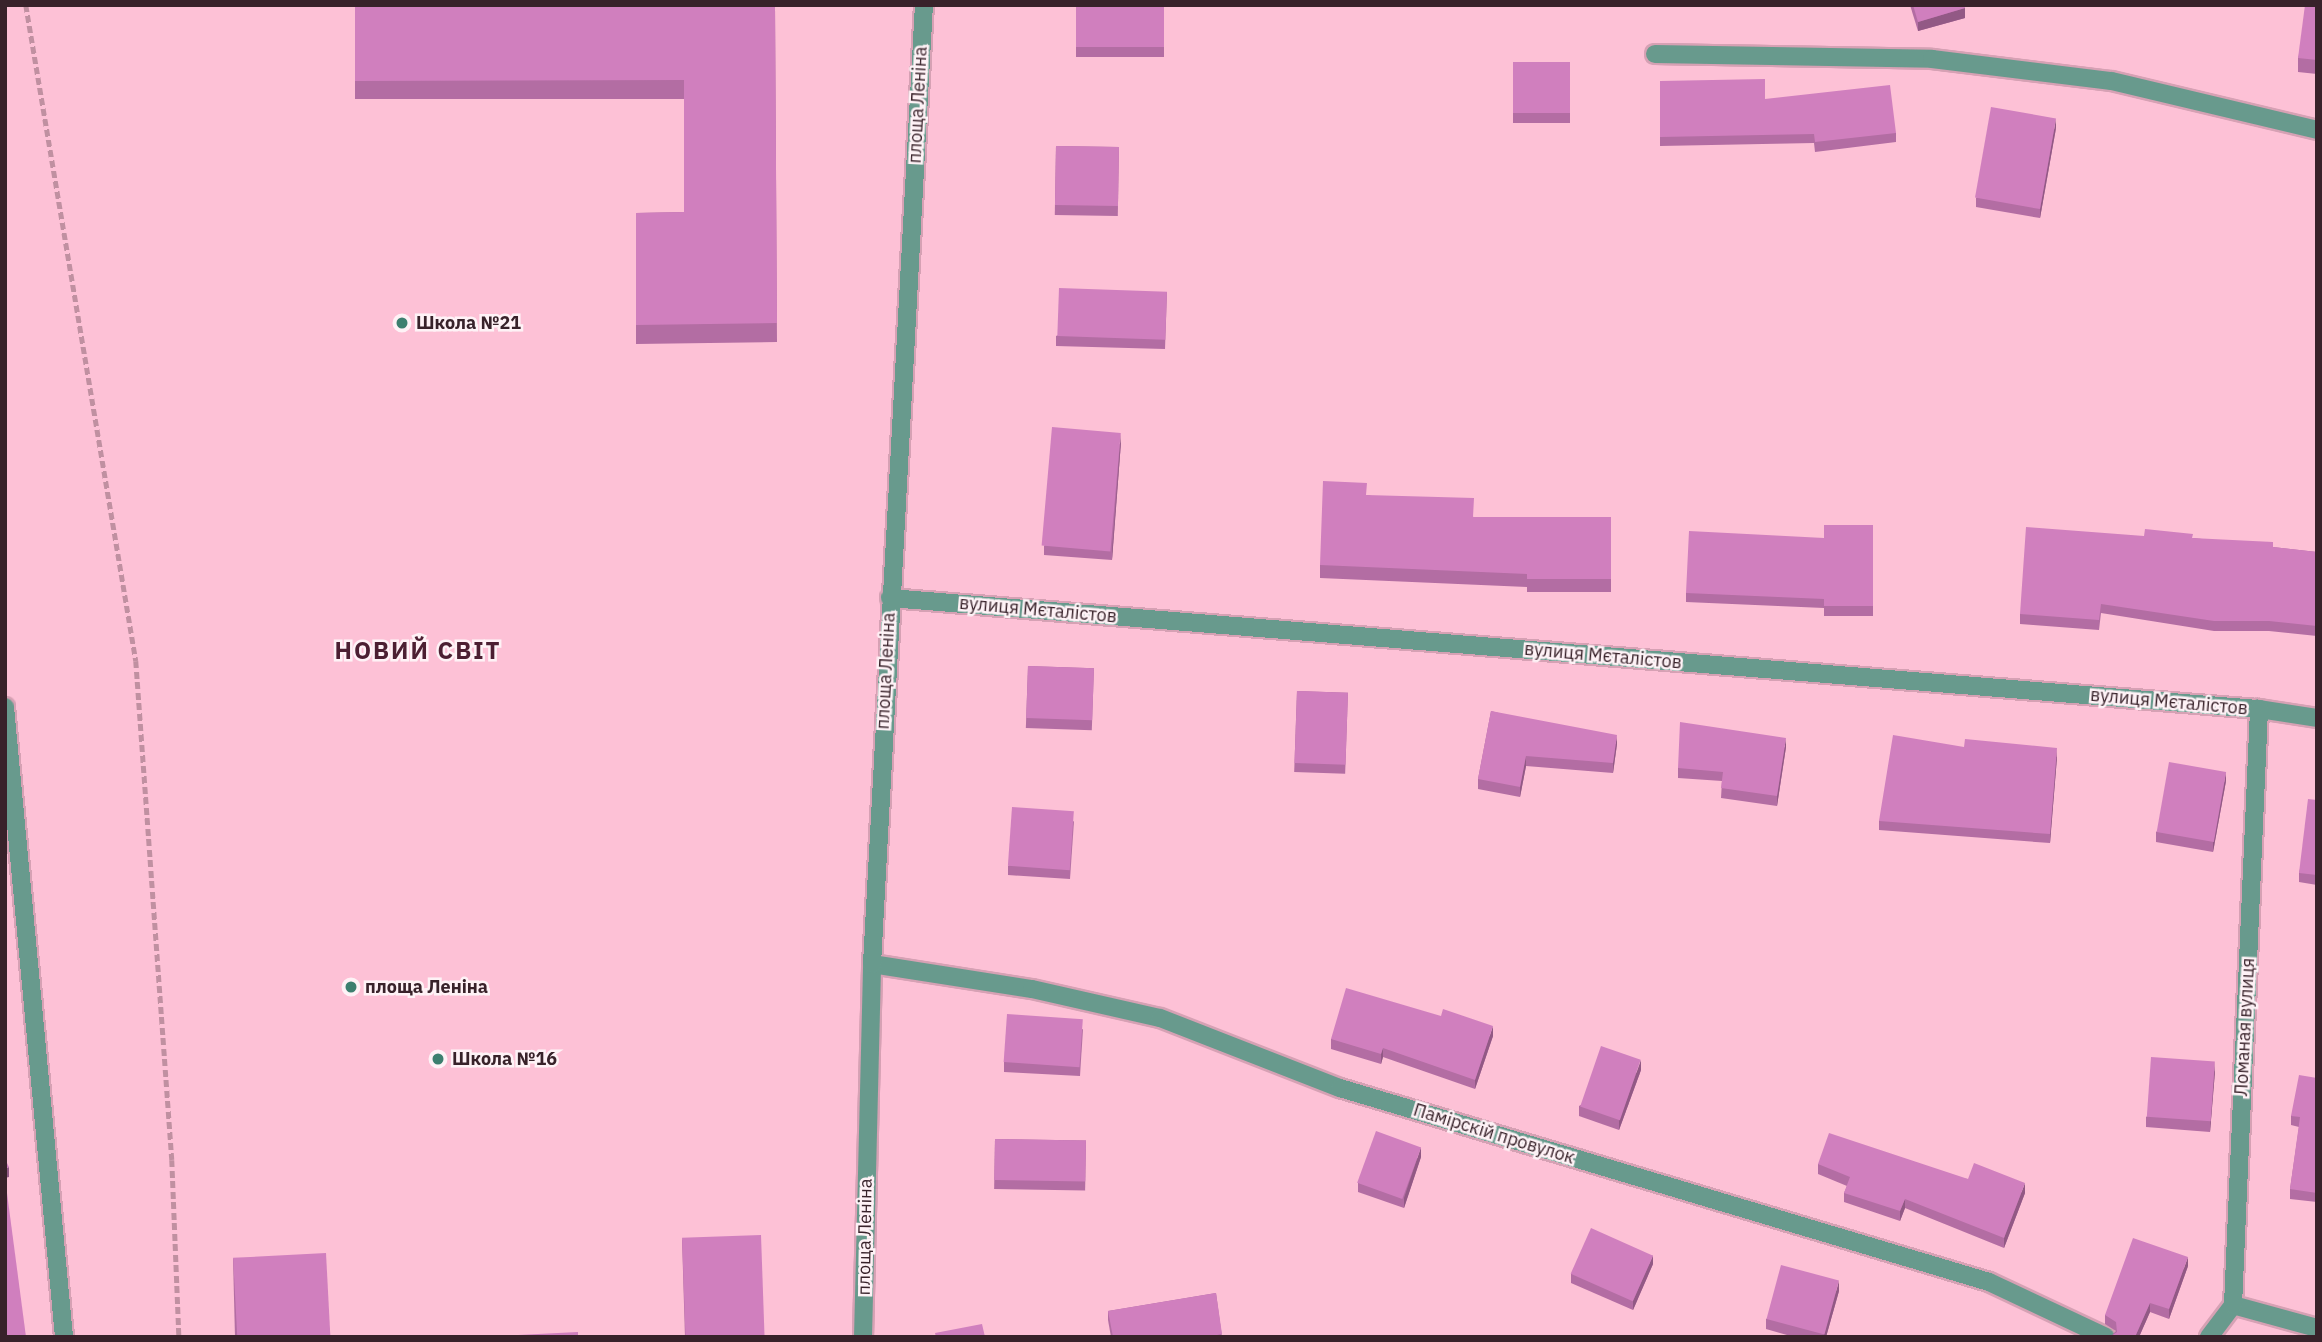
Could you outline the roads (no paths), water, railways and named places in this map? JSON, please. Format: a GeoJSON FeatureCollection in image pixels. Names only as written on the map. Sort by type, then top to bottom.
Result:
{"type":"FeatureCollection","features":[{"type":"Feature","properties":{"kind":"street","name":"площа Леніна"},"geometry":{"type":"LineString","coordinates":[[863,1337],[872,964],[924,5]]}},
{"type":"Feature","properties":{"kind":"street"},"geometry":{"type":"LineString","coordinates":[[1655,54],[1946,60],[2112,81],[2317,130]]}},
{"type":"Feature","properties":{"kind":"street","name":"вулиця Мєталістов"},"geometry":{"type":"LineString","coordinates":[[890,598],[2259,709],[2317,718]]}},
{"type":"Feature","properties":{"kind":"street"},"geometry":{"type":"LineString","coordinates":[[5,707],[64,1337]]}},
{"type":"Feature","properties":{"kind":"street","name":"Ломаная вулиця"},"geometry":{"type":"LineString","coordinates":[[2233,1305],[2259,709]]}},
{"type":"Feature","properties":{"kind":"street","name":"Памірскій провулок"},"geometry":{"type":"LineString","coordinates":[[872,964],[1032,989],[1160,1018],[1340,1088],[1989,1282],[2106,1337]]}},
{"type":"Feature","properties":{"kind":"street"},"geometry":{"type":"LineString","coordinates":[[2209,1337],[2233,1305],[2317,1328]]}},
{"type":"Feature","properties":{"kind":"place","name":"Школа №21"},"geometry":{"type":"Point","coordinates":[402,323]}},
{"type":"Feature","properties":{"kind":"place","name":"площа Леніна"},"geometry":{"type":"Point","coordinates":[351,987]}},
{"type":"Feature","properties":{"kind":"place","name":"Школа №16"},"geometry":{"type":"Point","coordinates":[438,1059]}},
{"type":"Feature","properties":{"kind":"district","name":"НОВИЙ СВІТ"},"geometry":{"type":"Point","coordinates":[418,651]}}]}
